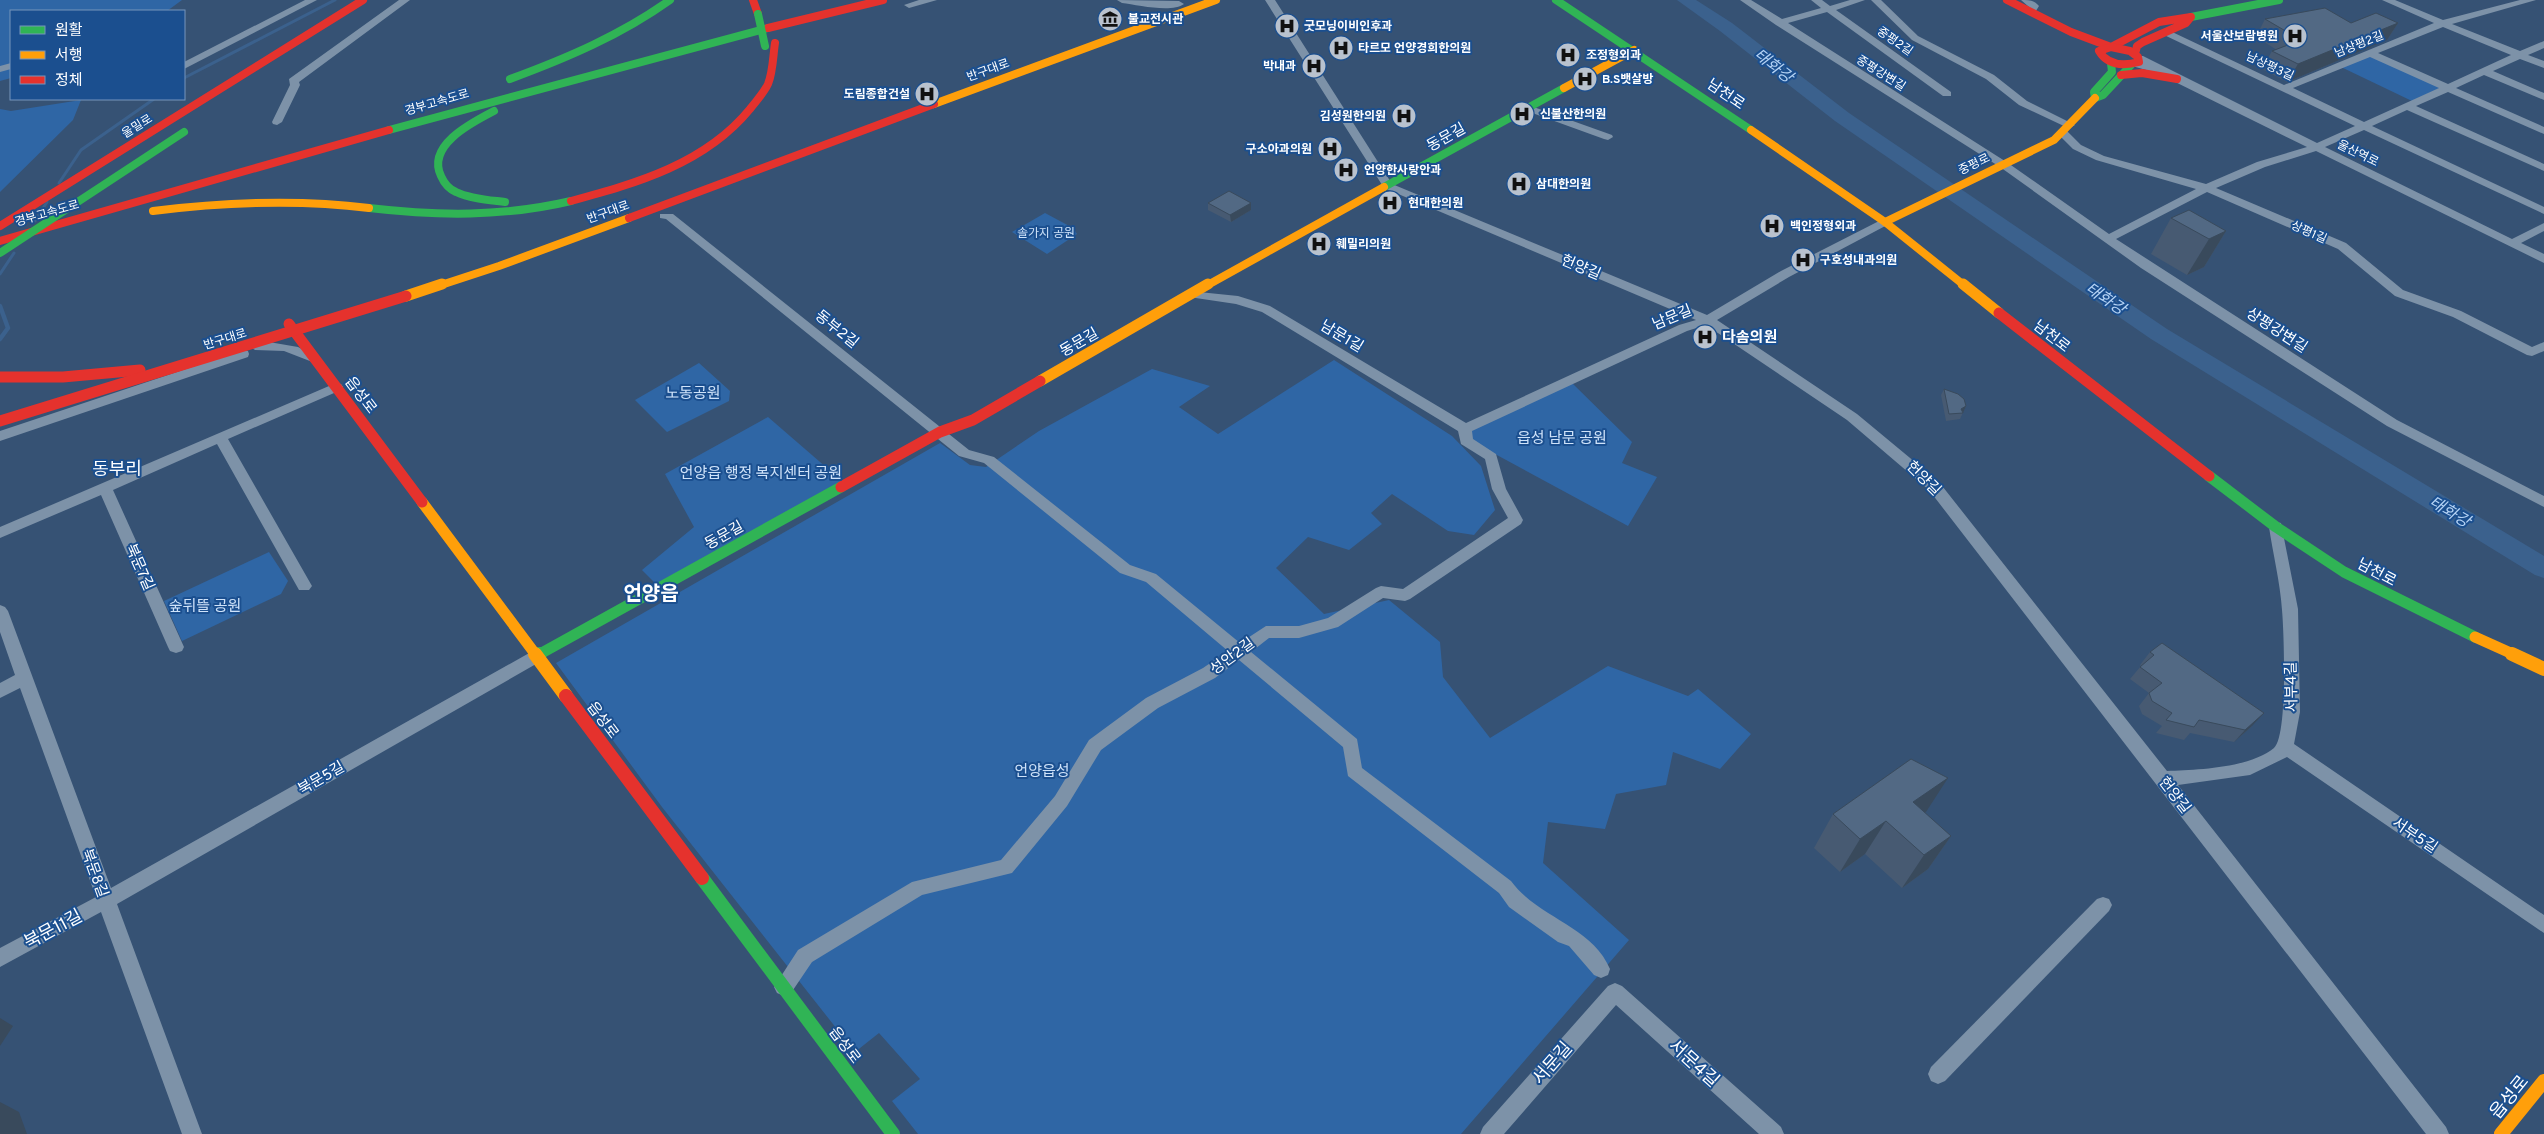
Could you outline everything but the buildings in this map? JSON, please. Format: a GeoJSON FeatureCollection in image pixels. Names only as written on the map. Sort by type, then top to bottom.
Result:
{"type":"FeatureCollection","features":[{"type":"Feature","properties":{"kind":"main road","name":"울밀로"},"geometry":{"type":"LineString","coordinates":[[181,127],[363,0]]}},
{"type":"Feature","properties":{"kind":"main road"},"geometry":{"type":"LineString","coordinates":[[495,88],[605,41],[642,20],[670,0]]}},
{"type":"Feature","properties":{"kind":"main road"},"geometry":{"type":"LineString","coordinates":[[753,0],[764,13]]}},
{"type":"Feature","properties":{"kind":"main road"},"geometry":{"type":"LineString","coordinates":[[0,245],[72,224],[142,213],[246,201],[301,200],[413,214],[465,216],[525,211],[582,200],[617,190],[665,171],[703,152],[723,138],[747,116],[765,91],[774,65],[764,13],[764,0]]}},
{"type":"Feature","properties":{"kind":"main road","name":"경부고속도로"},"geometry":{"type":"LineString","coordinates":[[330,134],[397,117],[495,88],[842,0]]}},
{"type":"Feature","properties":{"kind":"main road","name":"경부고속도로"},"geometry":{"type":"LineString","coordinates":[[0,241],[72,224],[602,70],[884,0]]}},
{"type":"Feature","properties":{"kind":"main road","name":"반구대로"},"geometry":{"type":"LineString","coordinates":[[0,413],[140,370],[292,328],[508,263],[1216,0]]}},
{"type":"Feature","properties":{"kind":"main road","name":"남천로"},"geometry":{"type":"LineString","coordinates":[[1556,0],[1634,50],[1885,222],[2075,373],[2276,527],[2344,572],[2414,608],[2544,669]]}},
{"type":"Feature","properties":{"kind":"main road"},"geometry":{"type":"LineString","coordinates":[[1997,0],[2111,47],[2135,60]]}},
{"type":"Feature","properties":{"kind":"main road"},"geometry":{"type":"LineString","coordinates":[[2007,0],[2102,58],[2112,72],[2094,92],[2095,98],[2102,95],[2135,60],[2137,46],[2186,23],[2191,17]]}},
{"type":"Feature","properties":{"kind":"main road"},"geometry":{"type":"LineString","coordinates":[[2059,26],[2103,33],[2142,27],[2176,17],[2191,17],[2279,0]]}},
{"type":"Feature","properties":{"kind":"main road","name":"반구대로"},"geometry":{"type":"LineString","coordinates":[[0,421],[236,350],[292,328],[498,258],[669,197],[1185,2]]}},
{"type":"Feature","properties":{"kind":"main road"},"geometry":{"type":"LineString","coordinates":[[303,52],[375,5]]}},
{"type":"Feature","properties":{"kind":"main road"},"geometry":{"type":"LineString","coordinates":[[2030,14],[2030,23],[2074,46]]}},
{"type":"Feature","properties":{"kind":"main road"},"geometry":{"type":"LineString","coordinates":[[2102,58],[2102,49],[2124,41],[2142,27]]}},
{"type":"Feature","properties":{"kind":"main road"},"geometry":{"type":"LineString","coordinates":[[602,70],[523,98],[470,123],[454,135],[440,152],[437,169],[443,182],[456,192],[468,197],[492,201],[518,202],[568,196],[636,176],[699,144],[737,113],[756,84],[770,45]]}},
{"type":"Feature","properties":{"kind":"main road","name":"동문길"},"geometry":{"type":"LineString","coordinates":[[536,656],[940,432],[973,420],[1192,294],[1634,50]]}},
{"type":"Feature","properties":{"kind":"main road"},"geometry":{"type":"LineString","coordinates":[[2102,58],[2135,60]]}},
{"type":"Feature","properties":{"kind":"main road","name":"울밀로"},"geometry":{"type":"LineString","coordinates":[[0,228],[181,127],[270,72]]}},
{"type":"Feature","properties":{"kind":"main road"},"geometry":{"type":"LineString","coordinates":[[2121,75],[2129,73],[2177,78]]}},
{"type":"Feature","properties":{"kind":"main road","name":"중평로"},"geometry":{"type":"LineString","coordinates":[[1885,222],[2037,150],[2066,129],[2095,98]]}},
{"type":"Feature","properties":{"kind":"main road"},"geometry":{"type":"LineString","coordinates":[[397,117],[423,108]]}},
{"type":"Feature","properties":{"kind":"main road"},"geometry":{"type":"LineString","coordinates":[[0,236],[181,127]]}},
{"type":"Feature","properties":{"kind":"main road"},"geometry":{"type":"LineString","coordinates":[[0,253],[181,127]]}},
{"type":"Feature","properties":{"kind":"main road","name":"경부고속도로"},"geometry":{"type":"LineString","coordinates":[[0,228],[112,194]]}},
{"type":"Feature","properties":{"kind":"main road","name":"읍성로"},"geometry":{"type":"LineString","coordinates":[[292,328],[893,1134]]}},
{"type":"Feature","properties":{"kind":"main road"},"geometry":{"type":"LineString","coordinates":[[0,376],[33,378],[140,370]]}},
{"type":"Feature","properties":{"kind":"main road","name":"읍성로"},"geometry":{"type":"LineString","coordinates":[[2501,1134],[2544,1081]]}},
{"type":"Feature","properties":{"kind":"street"},"geometry":{"type":"LineString","coordinates":[[185,65],[312,0]]}},
{"type":"Feature","properties":{"kind":"street"},"geometry":{"type":"LineString","coordinates":[[277,122],[295,85],[293,81],[405,0]]}},
{"type":"Feature","properties":{"kind":"street"},"geometry":{"type":"LineString","coordinates":[[909,5],[932,0]]}},
{"type":"Feature","properties":{"kind":"street"},"geometry":{"type":"LineString","coordinates":[[1122,0],[1155,5],[1185,2]]}},
{"type":"Feature","properties":{"kind":"street"},"geometry":{"type":"LineString","coordinates":[[1270,0],[1388,186]]}},
{"type":"Feature","properties":{"kind":"street","name":"중평강변길"},"geometry":{"type":"LineString","coordinates":[[1745,0],[2000,167]]}},
{"type":"Feature","properties":{"kind":"street","name":"중평2길"},"geometry":{"type":"LineString","coordinates":[[1816,0],[1947,94]]}},
{"type":"Feature","properties":{"kind":"street"},"geometry":{"type":"LineString","coordinates":[[1779,23],[1860,0]]}},
{"type":"Feature","properties":{"kind":"street","name":"중평2길"},"geometry":{"type":"LineString","coordinates":[[1876,0],[1915,38],[1990,77],[2023,103],[2066,129]]}},
{"type":"Feature","properties":{"kind":"street"},"geometry":{"type":"LineString","coordinates":[[2026,0],[2034,6],[2030,14]]}},
{"type":"Feature","properties":{"kind":"street"},"geometry":{"type":"LineString","coordinates":[[2387,0],[2544,65]]}},
{"type":"Feature","properties":{"kind":"street","name":"남상평2길"},"geometry":{"type":"LineString","coordinates":[[2285,88],[2443,23],[2531,0]]}},
{"type":"Feature","properties":{"kind":"street","name":"남상평3길"},"geometry":{"type":"LineString","coordinates":[[2165,32],[2544,211]]}},
{"type":"Feature","properties":{"kind":"street"},"geometry":{"type":"LineString","coordinates":[[2108,239],[2207,188],[2285,155],[2315,148],[2544,44]]}},
{"type":"Feature","properties":{"kind":"street"},"geometry":{"type":"LineString","coordinates":[[2370,54],[2544,131]]}},
{"type":"Feature","properties":{"kind":"street","name":"울산역로"},"geometry":{"type":"LineString","coordinates":[[2135,60],[2177,78],[2315,148],[2544,259]]}},
{"type":"Feature","properties":{"kind":"street"},"geometry":{"type":"LineString","coordinates":[[2484,71],[2544,97]]}},
{"type":"Feature","properties":{"kind":"street"},"geometry":{"type":"LineString","coordinates":[[2407,106],[2544,168]]}},
{"type":"Feature","properties":{"kind":"street"},"geometry":{"type":"LineString","coordinates":[[1528,108],[1608,137]]}},
{"type":"Feature","properties":{"kind":"street","name":"상평1길"},"geometry":{"type":"LineString","coordinates":[[2066,129],[2076,147],[2100,158],[2207,188],[2342,246],[2399,292],[2457,314],[2532,352],[2544,346]]}},
{"type":"Feature","properties":{"kind":"street","name":"상평강변길"},"geometry":{"type":"LineString","coordinates":[[2000,167],[2153,270],[2392,423],[2544,502]]}},
{"type":"Feature","properties":{"kind":"street","name":"헌양길"},"geometry":{"type":"LineString","coordinates":[[1388,186],[1708,320],[1852,417],[1907,460],[1934,486],[2439,1134]]}},
{"type":"Feature","properties":{"kind":"street","name":"동부2길"},"geometry":{"type":"LineString","coordinates":[[664,216],[669,216],[964,453],[989,460],[1125,568],[1151,578],[1352,744],[1354,771],[1505,887],[1515,901],[1565,936],[1575,939],[1601,969]]}},
{"type":"Feature","properties":{"kind":"street","name":"남문길"},"geometry":{"type":"LineString","coordinates":[[1466,429],[1683,328],[1708,320],[1785,274],[1885,222]]}},
{"type":"Feature","properties":{"kind":"street"},"geometry":{"type":"LineString","coordinates":[[2512,243],[2544,226]]}},
{"type":"Feature","properties":{"kind":"street","name":"남문1길"},"geometry":{"type":"LineString","coordinates":[[1192,294],[1238,300],[1266,309],[1466,429]]}},
{"type":"Feature","properties":{"kind":"street"},"geometry":{"type":"LineString","coordinates":[[236,350],[271,344],[291,347],[315,359]]}},
{"type":"Feature","properties":{"kind":"street"},"geometry":{"type":"LineString","coordinates":[[0,436],[271,344]]}},
{"type":"Feature","properties":{"kind":"street"},"geometry":{"type":"LineString","coordinates":[[0,533],[336,387]]}},
{"type":"Feature","properties":{"kind":"street","name":"성안2길"},"geometry":{"type":"LineString","coordinates":[[784,987],[805,956],[918,888],[1006,867],[1061,800],[1095,745],[1152,703],[1209,673],[1266,632],[1299,632],[1333,623],[1381,592],[1405,595],[1516,520],[1499,489],[1491,457],[1466,441],[1466,429]]}},
{"type":"Feature","properties":{"kind":"street"},"geometry":{"type":"LineString","coordinates":[[220,438],[304,586]]}},
{"type":"Feature","properties":{"kind":"street","name":"북문7길"},"geometry":{"type":"LineString","coordinates":[[105,488],[176,647]]}},
{"type":"Feature","properties":{"kind":"street","name":"서부4길"},"geometry":{"type":"LineString","coordinates":[[2276,527],[2290,609],[2292,712],[2285,747]]}},
{"type":"Feature","properties":{"kind":"street","name":"북문8길"},"geometry":{"type":"LineString","coordinates":[[0,611],[192,1134]]}},
{"type":"Feature","properties":{"kind":"street","name":"북문5길"},"geometry":{"type":"LineString","coordinates":[[105,901],[536,656]]}},
{"type":"Feature","properties":{"kind":"street"},"geometry":{"type":"LineString","coordinates":[[0,690],[24,678]]}},
{"type":"Feature","properties":{"kind":"street"},"geometry":{"type":"LineString","coordinates":[[2162,778],[2191,777],[2250,768],[2279,754],[2285,747]]}},
{"type":"Feature","properties":{"kind":"street","name":"서부5길"},"geometry":{"type":"LineString","coordinates":[[2285,747],[2544,925]]}},
{"type":"Feature","properties":{"kind":"street","name":"북문11길"},"geometry":{"type":"LineString","coordinates":[[0,958],[105,901]]}},
{"type":"Feature","properties":{"kind":"street"},"geometry":{"type":"LineString","coordinates":[[1938,1074],[2103,905]]}},
{"type":"Feature","properties":{"kind":"street","name":"서문길"},"geometry":{"type":"LineString","coordinates":[[1490,1134],[1615,992]]}},
{"type":"Feature","properties":{"kind":"street","name":"서문4길"},"geometry":{"type":"LineString","coordinates":[[1615,992],[1774,1134]]}},
{"type":"Feature","properties":{"kind":"green space"},"geometry":{"type":"Polygon","coordinates":[[[0,0],[182,0],[168,10],[10,10],[10,78],[0,81],[0,0]]]}},
{"type":"Feature","properties":{"kind":"green space"},"geometry":{"type":"Polygon","coordinates":[[[2370,56],[2442,87],[2412,101],[2341,67],[2370,56]]]}},
{"type":"Feature","properties":{"kind":"green space"},"geometry":{"type":"Polygon","coordinates":[[[81,100],[73,120],[0,192],[0,109],[11,111],[81,100]]]}},
{"type":"Feature","properties":{"kind":"green space","name":"솔가지 공원"},"geometry":{"type":"Polygon","coordinates":[[[1045,213],[1073,228],[1077,234],[1047,254],[1012,232],[1045,213]]]}},
{"type":"Feature","properties":{"kind":"green space","name":"언양읍성"},"geometry":{"type":"Polygon","coordinates":[[[1334,360],[1452,436],[1481,466],[1495,510],[1474,535],[1448,531],[1392,494],[1371,513],[1382,524],[1349,550],[1308,537],[1276,568],[1324,614],[1389,600],[1440,642],[1443,677],[1490,738],[1608,666],[1688,696],[1698,689],[1751,734],[1720,769],[1673,752],[1666,785],[1616,794],[1605,829],[1548,822],[1543,863],[1629,940],[1461,1134],[918,1134],[892,1101],[920,1079],[879,1033],[855,1052],[662,807],[556,663],[940,443],[970,465],[986,467],[1039,431],[1152,369],[1210,386],[1179,407],[1218,434],[1334,360]]]}},
{"type":"Feature","properties":{"kind":"green space","name":"노동공원"},"geometry":{"type":"Polygon","coordinates":[[[699,363],[730,391],[729,401],[667,432],[635,400],[699,363]]]}},
{"type":"Feature","properties":{"kind":"green space","name":"읍성 남문 공원"},"geometry":{"type":"Polygon","coordinates":[[[1572,383],[1632,442],[1622,463],[1657,477],[1628,526],[1471,441],[1472,430],[1572,383]]]}},
{"type":"Feature","properties":{"kind":"green space","name":"언양읍 행정 복지센터 공원"},"geometry":{"type":"Polygon","coordinates":[[[768,417],[842,481],[656,584],[642,570],[694,527],[665,474],[768,417]]]}},
{"type":"Feature","properties":{"kind":"green space","name":"숲뒤뜰 공원"},"geometry":{"type":"Polygon","coordinates":[[[269,552],[288,581],[281,594],[182,641],[164,601],[269,552]]]}},
{"type":"Feature","properties":{"kind":"waterway"},"geometry":{"type":"LineString","coordinates":[[185,77],[335,0]]}},
{"type":"Feature","properties":{"kind":"waterway","name":"태화강"},"geometry":{"type":"LineString","coordinates":[[1685,0],[1726,27],[1842,117],[2159,334],[2544,568]]}},
{"type":"Feature","properties":{"kind":"waterway"},"geometry":{"type":"LineString","coordinates":[[59,183],[81,150],[153,100]]}},
{"type":"Feature","properties":{"kind":"waterway"},"geometry":{"type":"LineString","coordinates":[[35,221],[47,202]]}},
{"type":"Feature","properties":{"kind":"waterway"},"geometry":{"type":"LineString","coordinates":[[0,274],[14,253]]}},
{"type":"Feature","properties":{"kind":"waterway"},"geometry":{"type":"LineString","coordinates":[[0,306],[8,328],[0,339]]}},
{"type":"Feature","properties":{"kind":"traffic: fast"},"geometry":{"type":"LineString","coordinates":[[510,79],[593,46],[633,25],[670,0]]}},
{"type":"Feature","properties":{"kind":"traffic: fast"},"geometry":{"type":"LineString","coordinates":[[1556,0],[1751,130]]}},
{"type":"Feature","properties":{"kind":"traffic: fast"},"geometry":{"type":"LineString","coordinates":[[2191,17],[2279,0]]}},
{"type":"Feature","properties":{"kind":"traffic: fast"},"geometry":{"type":"LineString","coordinates":[[758,14],[765,46]]}},
{"type":"Feature","properties":{"kind":"traffic: fast"},"geometry":{"type":"LineString","coordinates":[[389,130],[768,28]]}},
{"type":"Feature","properties":{"kind":"traffic: fast"},"geometry":{"type":"LineString","coordinates":[[2111,63],[2112,72],[2094,92],[2095,98],[2103,95],[2131,65]]}},
{"type":"Feature","properties":{"kind":"traffic: fast"},"geometry":{"type":"LineString","coordinates":[[1384,187],[1564,88]]}},
{"type":"Feature","properties":{"kind":"traffic: fast"},"geometry":{"type":"LineString","coordinates":[[494,111],[476,121],[447,143],[441,152],[438,162],[439,172],[446,184],[456,192],[474,198],[505,202]]}},
{"type":"Feature","properties":{"kind":"traffic: fast"},"geometry":{"type":"LineString","coordinates":[[0,253],[184,132]]}},
{"type":"Feature","properties":{"kind":"traffic: fast"},"geometry":{"type":"LineString","coordinates":[[369,208],[471,215],[521,211],[571,201]]}},
{"type":"Feature","properties":{"kind":"traffic: fast"},"geometry":{"type":"LineString","coordinates":[[2209,476],[2276,527],[2344,572],[2475,637]]}},
{"type":"Feature","properties":{"kind":"traffic: fast"},"geometry":{"type":"LineString","coordinates":[[537,656],[841,487]]}},
{"type":"Feature","properties":{"kind":"traffic: fast"},"geometry":{"type":"LineString","coordinates":[[702,878],[893,1134]]}},
{"type":"Feature","properties":{"kind":"traffic: slow"},"geometry":{"type":"LineString","coordinates":[[934,104],[1216,0]]}},
{"type":"Feature","properties":{"kind":"traffic: slow"},"geometry":{"type":"LineString","coordinates":[[1564,88],[1634,50]]}},
{"type":"Feature","properties":{"kind":"traffic: slow"},"geometry":{"type":"LineString","coordinates":[[1885,222],[2054,140],[2095,98]]}},
{"type":"Feature","properties":{"kind":"traffic: slow"},"geometry":{"type":"LineString","coordinates":[[1751,130],[1885,222],[1999,313]]}},
{"type":"Feature","properties":{"kind":"traffic: slow"},"geometry":{"type":"LineString","coordinates":[[1040,381],[1384,187]]}},
{"type":"Feature","properties":{"kind":"traffic: slow"},"geometry":{"type":"LineString","coordinates":[[153,211],[208,205],[287,201],[369,208]]}},
{"type":"Feature","properties":{"kind":"traffic: slow"},"geometry":{"type":"LineString","coordinates":[[406,296],[499,266],[629,218]]}},
{"type":"Feature","properties":{"kind":"traffic: slow"},"geometry":{"type":"LineString","coordinates":[[422,502],[566,696]]}},
{"type":"Feature","properties":{"kind":"traffic: slow"},"geometry":{"type":"LineString","coordinates":[[2475,637],[2544,669]]}},
{"type":"Feature","properties":{"kind":"traffic: slow"},"geometry":{"type":"LineString","coordinates":[[2501,1134],[2544,1081]]}},
{"type":"Feature","properties":{"kind":"traffic: jam"},"geometry":{"type":"LineString","coordinates":[[0,226],[363,0]]}},
{"type":"Feature","properties":{"kind":"traffic: jam"},"geometry":{"type":"LineString","coordinates":[[753,0],[758,14]]}},
{"type":"Feature","properties":{"kind":"traffic: jam"},"geometry":{"type":"LineString","coordinates":[[768,28],[883,0]]}},
{"type":"Feature","properties":{"kind":"traffic: jam"},"geometry":{"type":"LineString","coordinates":[[2007,0],[2071,32],[2111,47],[2140,30],[2159,22],[2191,17],[2186,23],[2143,42],[2137,46],[2135,54]]}},
{"type":"Feature","properties":{"kind":"traffic: jam"},"geometry":{"type":"LineString","coordinates":[[571,201],[622,187],[673,168],[719,141],[738,123],[767,87],[775,43]]}},
{"type":"Feature","properties":{"kind":"traffic: jam"},"geometry":{"type":"LineString","coordinates":[[2111,47],[2130,51],[2138,57],[2139,62],[2122,65],[2106,60],[2099,51],[2111,47]]}},
{"type":"Feature","properties":{"kind":"traffic: jam"},"geometry":{"type":"LineString","coordinates":[[2121,75],[2142,73],[2177,79]]}},
{"type":"Feature","properties":{"kind":"traffic: jam"},"geometry":{"type":"LineString","coordinates":[[629,218],[934,104]]}},
{"type":"Feature","properties":{"kind":"traffic: jam"},"geometry":{"type":"LineString","coordinates":[[0,241],[389,130]]}},
{"type":"Feature","properties":{"kind":"traffic: jam"},"geometry":{"type":"LineString","coordinates":[[0,421],[406,296]]}},
{"type":"Feature","properties":{"kind":"traffic: jam"},"geometry":{"type":"LineString","coordinates":[[1999,313],[2209,476]]}},
{"type":"Feature","properties":{"kind":"traffic: jam"},"geometry":{"type":"LineString","coordinates":[[289,324],[422,502]]}},
{"type":"Feature","properties":{"kind":"traffic: jam"},"geometry":{"type":"LineString","coordinates":[[0,377],[63,377],[140,370]]}},
{"type":"Feature","properties":{"kind":"traffic: jam"},"geometry":{"type":"LineString","coordinates":[[841,487],[940,432],[973,420],[1040,381]]}},
{"type":"Feature","properties":{"kind":"traffic: jam"},"geometry":{"type":"LineString","coordinates":[[566,696],[702,878]]}},
{"type":"Feature","properties":{"kind":"place","name":"불교전시관"},"geometry":{"type":"Point","coordinates":[1110,19]}},
{"type":"Feature","properties":{"kind":"place","name":"굿모닝이비인후과"},"geometry":{"type":"Point","coordinates":[1287,26]}},
{"type":"Feature","properties":{"kind":"place","name":"서울산보람병원"},"geometry":{"type":"Point","coordinates":[2295,36]}},
{"type":"Feature","properties":{"kind":"place","name":"타르모 언양경희한의원"},"geometry":{"type":"Point","coordinates":[1341,48]}},
{"type":"Feature","properties":{"kind":"place","name":"조정형외과"},"geometry":{"type":"Point","coordinates":[1568,55]}},
{"type":"Feature","properties":{"kind":"place","name":"박내과"},"geometry":{"type":"Point","coordinates":[1314,66]}},
{"type":"Feature","properties":{"kind":"place","name":"B.S뱃살방"},"geometry":{"type":"Point","coordinates":[1585,79]}},
{"type":"Feature","properties":{"kind":"place","name":"도림종합건설"},"geometry":{"type":"Point","coordinates":[927,94]}},
{"type":"Feature","properties":{"kind":"place","name":"신불산한의원"},"geometry":{"type":"Point","coordinates":[1522,114]}},
{"type":"Feature","properties":{"kind":"place","name":"김성원한의원"},"geometry":{"type":"Point","coordinates":[1404,116]}},
{"type":"Feature","properties":{"kind":"place","name":"구소아과의원"},"geometry":{"type":"Point","coordinates":[1330,149]}},
{"type":"Feature","properties":{"kind":"place","name":"언양한사랑안과"},"geometry":{"type":"Point","coordinates":[1346,170]}},
{"type":"Feature","properties":{"kind":"place","name":"삼대한의원"},"geometry":{"type":"Point","coordinates":[1519,184]}},
{"type":"Feature","properties":{"kind":"place","name":"현대한의원"},"geometry":{"type":"Point","coordinates":[1390,203]}},
{"type":"Feature","properties":{"kind":"place","name":"백인정형외과"},"geometry":{"type":"Point","coordinates":[1772,226]}},
{"type":"Feature","properties":{"kind":"place","name":"훼밀리의원"},"geometry":{"type":"Point","coordinates":[1319,244]}},
{"type":"Feature","properties":{"kind":"place","name":"구호성내과의원"},"geometry":{"type":"Point","coordinates":[1803,260]}},
{"type":"Feature","properties":{"kind":"place","name":"다솜의원"},"geometry":{"type":"Point","coordinates":[1705,337]}},
{"type":"Feature","properties":{"kind":"district","name":"동부리"},"geometry":{"type":"Point","coordinates":[117,469]}},
{"type":"Feature","properties":{"kind":"district","name":"언양읍"},"geometry":{"type":"Point","coordinates":[651,593]}}]}
